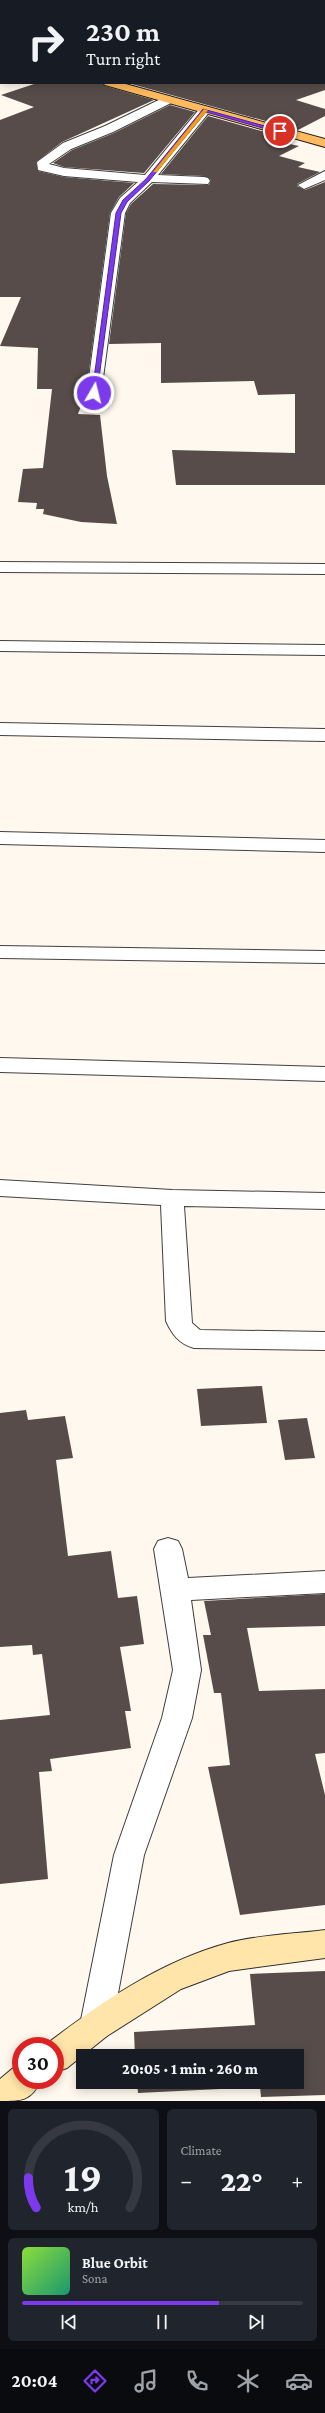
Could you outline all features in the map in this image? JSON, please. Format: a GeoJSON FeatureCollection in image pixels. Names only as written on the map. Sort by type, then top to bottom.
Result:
{"type":"FeatureCollection","features":[{"type":"Feature","properties":{"kind":"main road"},"geometry":{"type":"LineString","coordinates":[[112,84],[325,144]]}},
{"type":"Feature","properties":{"kind":"street"},"geometry":{"type":"LineString","coordinates":[[167,100],[109,129],[67,146],[41,165],[49,170],[148,180],[204,182]]}},
{"type":"Feature","properties":{"kind":"street"},"geometry":{"type":"LineString","coordinates":[[94,393],[118,213],[125,201],[148,180],[205,110]]}},
{"type":"Feature","properties":{"kind":"street"},"geometry":{"type":"LineString","coordinates":[[304,184],[325,175]]}},
{"type":"Feature","properties":{"kind":"street"},"geometry":{"type":"LineString","coordinates":[[0,566],[325,570]]}},
{"type":"Feature","properties":{"kind":"street"},"geometry":{"type":"LineString","coordinates":[[0,646],[325,650]]}},
{"type":"Feature","properties":{"kind":"street"},"geometry":{"type":"LineString","coordinates":[[0,729],[325,735]]}},
{"type":"Feature","properties":{"kind":"street"},"geometry":{"type":"LineString","coordinates":[[0,838],[325,846]]}},
{"type":"Feature","properties":{"kind":"street"},"geometry":{"type":"LineString","coordinates":[[0,952],[325,957]]}},
{"type":"Feature","properties":{"kind":"street"},"geometry":{"type":"LineString","coordinates":[[0,1065],[325,1074]]}},
{"type":"Feature","properties":{"kind":"street"},"geometry":{"type":"LineString","coordinates":[[0,1188],[172,1198],[325,1201]]}},
{"type":"Feature","properties":{"kind":"street"},"geometry":{"type":"LineString","coordinates":[[172,1198],[178,1321],[182,1329],[194,1339],[325,1340]]}},
{"type":"Feature","properties":{"kind":"street"},"geometry":{"type":"LineString","coordinates":[[96,2025],[129,1855],[177,1718],[187,1670],[176,1590],[168,1549]]}},
{"type":"Feature","properties":{"kind":"street"},"geometry":{"type":"LineString","coordinates":[[176,1590],[325,1582]]}},
{"type":"Feature","properties":{"kind":"street"},"geometry":{"type":"LineString","coordinates":[[64,2050],[96,2025],[170,1979],[229,1957],[325,1944]]}},
{"type":"Feature","properties":{"kind":"street"},"geometry":{"type":"LineString","coordinates":[[0,2098],[12,2089]]}},
{"type":"Feature","properties":{"kind":"building"},"geometry":{"type":"Polygon","coordinates":[[[34,84],[103,84],[105,86],[154,100],[62,142],[36,162],[38,171],[64,177],[134,183],[119,197],[110,213],[86,393],[78,414],[100,415],[107,476],[117,524],[81,522],[43,514],[44,509],[36,509],[37,503],[18,502],[23,469],[43,468],[52,389],[37,389],[38,348],[0,346],[21,297],[0,297],[0,120],[34,107],[1,95],[34,84]]]}},
{"type":"Feature","properties":{"kind":"building"},"geometry":{"type":"Polygon","coordinates":[[[132,84],[325,84],[325,90],[296,100],[325,109],[325,116],[298,130],[132,84]]]}},
{"type":"Feature","properties":{"kind":"building"},"geometry":{"type":"Polygon","coordinates":[[[170,105],[195,112],[144,173],[64,167],[53,163],[72,150],[114,133],[170,105]]]}},
{"type":"Feature","properties":{"kind":"building"},"geometry":{"type":"Polygon","coordinates":[[[208,116],[283,137],[276,141],[299,146],[279,156],[305,163],[298,167],[320,172],[297,184],[297,186],[305,190],[325,182],[325,485],[176,485],[172,450],[295,453],[295,394],[258,395],[254,381],[161,383],[161,343],[109,344],[126,213],[131,204],[153,184],[209,185],[211,180],[204,176],[161,174],[208,116]]]}},
{"type":"Feature","properties":{"kind":"building"},"geometry":{"type":"Polygon","coordinates":[[[262,1386],[267,1423],[201,1426],[197,1389],[262,1386]]]}},
{"type":"Feature","properties":{"kind":"building"},"geometry":{"type":"Polygon","coordinates":[[[26,1410],[28,1420],[65,1416],[73,1458],[56,1460],[68,1556],[111,1551],[118,1598],[137,1596],[144,1644],[120,1647],[131,1711],[125,1711],[131,1748],[50,1759],[52,1771],[39,1772],[48,1879],[0,1884],[0,1720],[50,1715],[42,1654],[33,1655],[32,1645],[0,1647],[0,1413],[26,1410]]]}},
{"type":"Feature","properties":{"kind":"building"},"geometry":{"type":"Polygon","coordinates":[[[307,1418],[315,1458],[285,1460],[278,1420],[307,1418]]]}},
{"type":"Feature","properties":{"kind":"building"},"geometry":{"type":"Polygon","coordinates":[[[325,1594],[325,1626],[247,1628],[259,1691],[325,1689],[325,1753],[315,1754],[325,1795],[325,1905],[240,1915],[208,1767],[230,1765],[221,1693],[214,1693],[203,1635],[211,1635],[204,1601],[325,1594]]]}},
{"type":"Feature","properties":{"kind":"building"},"geometry":{"type":"Polygon","coordinates":[[[325,1971],[325,2095],[261,2097],[260,2089],[304,2089],[304,2049],[135,2049],[134,2032],[255,2025],[250,1974],[325,1971]]]}},
{"type":"Feature","properties":{"kind":"building"},"geometry":{"type":"Polygon","coordinates":[[[138,2089],[219,2089],[138,2093],[138,2089]]]}},
{"type":"Feature","properties":{"kind":"slow traffic"},"geometry":{"type":"LineString","coordinates":[[155,171],[205,110]]}},
{"type":"Feature","properties":{"kind":"route"},"geometry":{"type":"LineString","coordinates":[[94,393],[118,213],[125,201],[148,180],[205,110],[280,131]]}}]}
